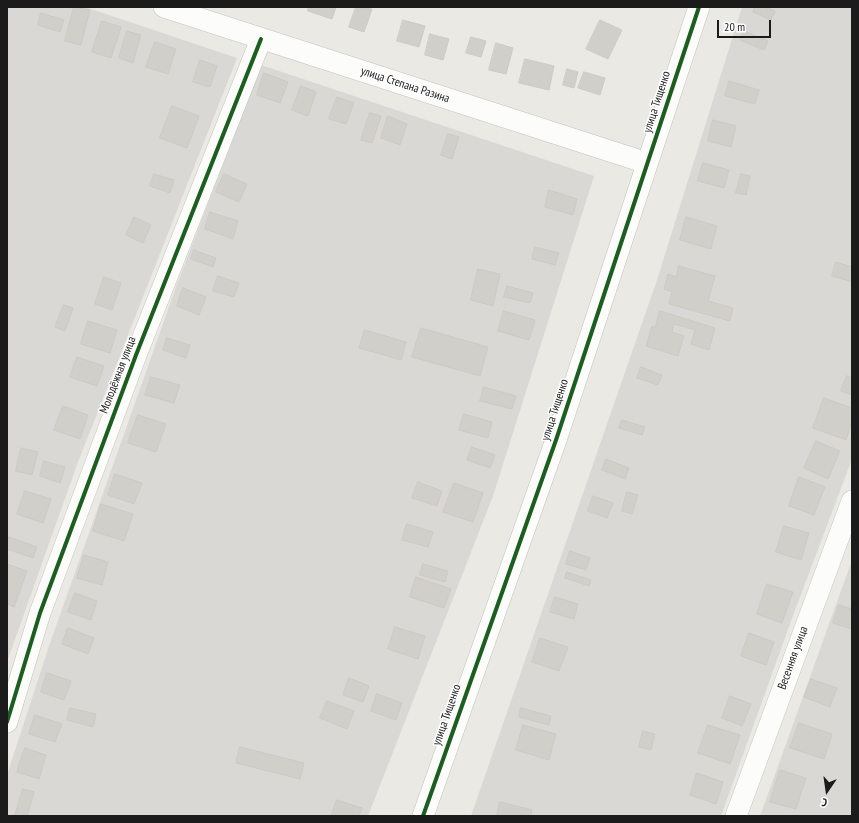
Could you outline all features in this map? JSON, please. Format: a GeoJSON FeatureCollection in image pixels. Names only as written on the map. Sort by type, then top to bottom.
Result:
{"type":"FeatureCollection","features":[{"type":"Feature","properties":{"kind":"street","name":"улица Степана Разина"},"geometry":{"type":"LineString","coordinates":[[164,7],[647,163]]}},
{"type":"Feature","properties":{"kind":"street","name":"улица Тищенко"},"geometry":{"type":"LineString","coordinates":[[423,816],[556,440],[699,7]]}},
{"type":"Feature","properties":{"kind":"street","name":"Молодёжная улица"},"geometry":{"type":"LineString","coordinates":[[7,722],[40,613],[136,355],[261,39]]}},
{"type":"Feature","properties":{"kind":"street","name":"Весенняя улица"},"geometry":{"type":"LineString","coordinates":[[736,816],[852,501]]}},
{"type":"Feature","properties":{"kind":"shaded area"},"geometry":{"type":"Polygon","coordinates":[[[7,7],[85,7],[237,58],[78,462],[7,662],[7,7]]]}},
{"type":"Feature","properties":{"kind":"shaded area"},"geometry":{"type":"Polygon","coordinates":[[[742,7],[852,7],[852,459],[791,621],[721,816],[471,816],[657,280],[742,7]]]}},
{"type":"Feature","properties":{"kind":"shaded area"},"geometry":{"type":"Polygon","coordinates":[[[261,65],[594,176],[493,496],[368,816],[7,816],[7,775],[49,646],[176,287],[261,65]]]}},
{"type":"Feature","properties":{"kind":"shaded area"},"geometry":{"type":"Polygon","coordinates":[[[852,560],[852,816],[760,816],[772,783],[852,560]]]}},
{"type":"Feature","properties":{"kind":"building"},"geometry":{"type":"Polygon","coordinates":[[[74,7],[90,10],[81,45],[65,41],[74,7]]]}},
{"type":"Feature","properties":{"kind":"building"},"geometry":{"type":"Polygon","coordinates":[[[309,7],[336,7],[332,19],[308,11],[309,7]]]}},
{"type":"Feature","properties":{"kind":"building"},"geometry":{"type":"Polygon","coordinates":[[[356,7],[372,9],[364,32],[349,27],[356,7]]]}},
{"type":"Feature","properties":{"kind":"building"},"geometry":{"type":"Polygon","coordinates":[[[755,7],[765,7],[775,11],[771,20],[753,12],[755,7]]]}},
{"type":"Feature","properties":{"kind":"building"},"geometry":{"type":"Polygon","coordinates":[[[41,13],[64,20],[60,32],[38,25],[41,13]]]}},
{"type":"Feature","properties":{"kind":"building"},"geometry":{"type":"Polygon","coordinates":[[[403,20],[425,26],[419,47],[397,41],[403,20]]]}},
{"type":"Feature","properties":{"kind":"building"},"geometry":{"type":"Polygon","coordinates":[[[600,20],[622,30],[608,59],[586,49],[600,20]]]}},
{"type":"Feature","properties":{"kind":"building"},"geometry":{"type":"Polygon","coordinates":[[[102,21],[121,27],[111,58],[92,52],[102,21]]]}},
{"type":"Feature","properties":{"kind":"building"},"geometry":{"type":"Polygon","coordinates":[[[127,31],[141,35],[133,63],[119,58],[127,31]]]}},
{"type":"Feature","properties":{"kind":"building"},"geometry":{"type":"Polygon","coordinates":[[[744,31],[768,41],[764,50],[740,40],[744,31]]]}},
{"type":"Feature","properties":{"kind":"building"},"geometry":{"type":"Polygon","coordinates":[[[430,34],[449,39],[443,60],[425,55],[430,34]]]}},
{"type":"Feature","properties":{"kind":"building"},"geometry":{"type":"Polygon","coordinates":[[[471,37],[486,41],[481,57],[466,53],[471,37]]]}},
{"type":"Feature","properties":{"kind":"building"},"geometry":{"type":"Polygon","coordinates":[[[155,42],[176,49],[168,74],[146,67],[155,42]]]}},
{"type":"Feature","properties":{"kind":"building"},"geometry":{"type":"Polygon","coordinates":[[[496,43],[513,48],[506,74],[489,70],[496,43]]]}},
{"type":"Feature","properties":{"kind":"building"},"geometry":{"type":"Polygon","coordinates":[[[525,59],[554,66],[549,90],[519,83],[525,59]]]}},
{"type":"Feature","properties":{"kind":"building"},"geometry":{"type":"Polygon","coordinates":[[[200,60],[217,66],[210,87],[193,82],[200,60]]]}},
{"type":"Feature","properties":{"kind":"building"},"geometry":{"type":"Polygon","coordinates":[[[567,69],[578,72],[574,88],[563,85],[567,69]]]}},
{"type":"Feature","properties":{"kind":"building"},"geometry":{"type":"Polygon","coordinates":[[[584,72],[605,78],[600,95],[578,88],[584,72]]]}},
{"type":"Feature","properties":{"kind":"building"},"geometry":{"type":"Polygon","coordinates":[[[264,73],[288,82],[280,103],[257,95],[264,73]]]}},
{"type":"Feature","properties":{"kind":"building"},"geometry":{"type":"Polygon","coordinates":[[[729,81],[759,90],[755,104],[725,96],[729,81]]]}},
{"type":"Feature","properties":{"kind":"building"},"geometry":{"type":"Polygon","coordinates":[[[301,86],[316,92],[308,116],[292,110],[301,86]]]}},
{"type":"Feature","properties":{"kind":"building"},"geometry":{"type":"Polygon","coordinates":[[[337,97],[354,103],[346,124],[329,119],[337,97]]]}},
{"type":"Feature","properties":{"kind":"building"},"geometry":{"type":"Polygon","coordinates":[[[172,106],[199,116],[187,148],[160,138],[172,106]]]}},
{"type":"Feature","properties":{"kind":"building"},"geometry":{"type":"Polygon","coordinates":[[[370,113],[381,116],[372,143],[361,140],[370,113]]]}},
{"type":"Feature","properties":{"kind":"building"},"geometry":{"type":"Polygon","coordinates":[[[388,116],[407,124],[400,145],[381,138],[388,116]]]}},
{"type":"Feature","properties":{"kind":"building"},"geometry":{"type":"Polygon","coordinates":[[[713,120],[736,126],[731,147],[708,141],[713,120]]]}},
{"type":"Feature","properties":{"kind":"building"},"geometry":{"type":"Polygon","coordinates":[[[448,134],[459,137],[452,159],[441,155],[448,134]]]}},
{"type":"Feature","properties":{"kind":"building"},"geometry":{"type":"Polygon","coordinates":[[[703,163],[729,170],[724,188],[698,181],[703,163]]]}},
{"type":"Feature","properties":{"kind":"building"},"geometry":{"type":"Polygon","coordinates":[[[154,174],[174,180],[170,193],[150,186],[154,174]]]}},
{"type":"Feature","properties":{"kind":"building"},"geometry":{"type":"Polygon","coordinates":[[[224,174],[247,184],[239,202],[216,192],[224,174]]]}},
{"type":"Feature","properties":{"kind":"building"},"geometry":{"type":"Polygon","coordinates":[[[741,174],[750,176],[746,195],[736,193],[741,174]]]}},
{"type":"Feature","properties":{"kind":"building"},"geometry":{"type":"Polygon","coordinates":[[[549,190],[577,199],[573,215],[545,207],[549,190]]]}},
{"type":"Feature","properties":{"kind":"building"},"geometry":{"type":"Polygon","coordinates":[[[210,212],[238,221],[233,239],[205,229],[210,212]]]}},
{"type":"Feature","properties":{"kind":"building"},"geometry":{"type":"Polygon","coordinates":[[[134,217],[151,225],[143,243],[126,235],[134,217]]]}},
{"type":"Feature","properties":{"kind":"building"},"geometry":{"type":"Polygon","coordinates":[[[686,217],[717,226],[711,249],[680,240],[686,217]]]}},
{"type":"Feature","properties":{"kind":"building"},"geometry":{"type":"Polygon","coordinates":[[[535,247],[559,253],[555,265],[532,259],[535,247]]]}},
{"type":"Feature","properties":{"kind":"building"},"geometry":{"type":"Polygon","coordinates":[[[194,250],[216,258],[213,267],[191,259],[194,250]]]}},
{"type":"Feature","properties":{"kind":"building"},"geometry":{"type":"Polygon","coordinates":[[[836,262],[852,267],[852,282],[832,276],[836,262]]]}},
{"type":"Feature","properties":{"kind":"building"},"geometry":{"type":"Polygon","coordinates":[[[679,266],[715,276],[708,301],[733,308],[730,321],[669,304],[672,292],[664,289],[668,274],[676,277],[679,266]]]}},
{"type":"Feature","properties":{"kind":"building"},"geometry":{"type":"Polygon","coordinates":[[[478,269],[500,274],[493,306],[471,300],[478,269]]]}},
{"type":"Feature","properties":{"kind":"building"},"geometry":{"type":"Polygon","coordinates":[[[218,276],[239,283],[234,297],[213,291],[218,276]]]}},
{"type":"Feature","properties":{"kind":"building"},"geometry":{"type":"Polygon","coordinates":[[[104,277],[121,283],[112,310],[95,304],[104,277]]]}},
{"type":"Feature","properties":{"kind":"building"},"geometry":{"type":"Polygon","coordinates":[[[507,286],[533,293],[530,303],[504,297],[507,286]]]}},
{"type":"Feature","properties":{"kind":"building"},"geometry":{"type":"Polygon","coordinates":[[[183,288],[206,297],[199,315],[177,306],[183,288]]]}},
{"type":"Feature","properties":{"kind":"building"},"geometry":{"type":"Polygon","coordinates":[[[64,305],[73,308],[65,331],[55,327],[64,305]]]}},
{"type":"Feature","properties":{"kind":"building"},"geometry":{"type":"Polygon","coordinates":[[[504,311],[535,320],[529,340],[498,331],[504,311]]]}},
{"type":"Feature","properties":{"kind":"building"},"geometry":{"type":"Polygon","coordinates":[[[660,311],[715,328],[709,350],[691,344],[695,330],[674,324],[672,332],[684,336],[678,356],[646,346],[652,326],[655,327],[660,311]]]}},
{"type":"Feature","properties":{"kind":"building"},"geometry":{"type":"Polygon","coordinates":[[[88,321],[117,330],[110,353],[81,344],[88,321]]]}},
{"type":"Feature","properties":{"kind":"building"},"geometry":{"type":"Polygon","coordinates":[[[421,328],[488,347],[480,376],[412,357],[421,328]]]}},
{"type":"Feature","properties":{"kind":"building"},"geometry":{"type":"Polygon","coordinates":[[[365,330],[406,342],[401,360],[359,348],[365,330]]]}},
{"type":"Feature","properties":{"kind":"building"},"geometry":{"type":"Polygon","coordinates":[[[167,338],[190,345],[186,358],[163,350],[167,338]]]}},
{"type":"Feature","properties":{"kind":"building"},"geometry":{"type":"Polygon","coordinates":[[[77,357],[104,366],[97,386],[70,377],[77,357]]]}},
{"type":"Feature","properties":{"kind":"building"},"geometry":{"type":"Polygon","coordinates":[[[641,367],[662,375],[658,385],[637,378],[641,367]]]}},
{"type":"Feature","properties":{"kind":"building"},"geometry":{"type":"Polygon","coordinates":[[[847,376],[852,378],[852,395],[841,391],[847,376]]]}},
{"type":"Feature","properties":{"kind":"building"},"geometry":{"type":"Polygon","coordinates":[[[151,377],[180,385],[174,403],[145,395],[151,377]]]}},
{"type":"Feature","properties":{"kind":"building"},"geometry":{"type":"Polygon","coordinates":[[[484,387],[516,396],[512,409],[480,401],[484,387]]]}},
{"type":"Feature","properties":{"kind":"building"},"geometry":{"type":"Polygon","coordinates":[[[824,398],[852,408],[852,422],[846,440],[813,428],[824,398]]]}},
{"type":"Feature","properties":{"kind":"building"},"geometry":{"type":"Polygon","coordinates":[[[63,406],[88,415],[80,439],[54,430],[63,406]]]}},
{"type":"Feature","properties":{"kind":"building"},"geometry":{"type":"Polygon","coordinates":[[[464,414],[492,422],[488,438],[459,430],[464,414]]]}},
{"type":"Feature","properties":{"kind":"building"},"geometry":{"type":"Polygon","coordinates":[[[138,415],[166,424],[156,452],[128,443],[138,415]]]}},
{"type":"Feature","properties":{"kind":"building"},"geometry":{"type":"Polygon","coordinates":[[[622,420],[645,427],[642,435],[619,428],[622,420]]]}},
{"type":"Feature","properties":{"kind":"building"},"geometry":{"type":"Polygon","coordinates":[[[816,441],[840,451],[828,479],[804,468],[816,441]]]}},
{"type":"Feature","properties":{"kind":"building"},"geometry":{"type":"Polygon","coordinates":[[[472,447],[495,455],[490,468],[467,460],[472,447]]]}},
{"type":"Feature","properties":{"kind":"building"},"geometry":{"type":"Polygon","coordinates":[[[21,448],[38,452],[32,475],[16,471],[21,448]]]}},
{"type":"Feature","properties":{"kind":"building"},"geometry":{"type":"Polygon","coordinates":[[[606,459],[629,468],[625,479],[602,470],[606,459]]]}},
{"type":"Feature","properties":{"kind":"building"},"geometry":{"type":"Polygon","coordinates":[[[44,461],[65,467],[60,483],[40,476],[44,461]]]}},
{"type":"Feature","properties":{"kind":"building"},"geometry":{"type":"Polygon","coordinates":[[[115,474],[142,483],[134,504],[108,495],[115,474]]]}},
{"type":"Feature","properties":{"kind":"building"},"geometry":{"type":"Polygon","coordinates":[[[799,477],[825,487],[814,515],[789,506],[799,477]]]}},
{"type":"Feature","properties":{"kind":"building"},"geometry":{"type":"Polygon","coordinates":[[[418,482],[442,491],[437,506],[412,498],[418,482]]]}},
{"type":"Feature","properties":{"kind":"building"},"geometry":{"type":"Polygon","coordinates":[[[454,483],[483,493],[473,522],[443,512],[454,483]]]}},
{"type":"Feature","properties":{"kind":"building"},"geometry":{"type":"Polygon","coordinates":[[[25,491],[51,499],[43,523],[17,514],[25,491]]]}},
{"type":"Feature","properties":{"kind":"building"},"geometry":{"type":"Polygon","coordinates":[[[627,492],[638,495],[632,514],[622,511],[627,492]]]}},
{"type":"Feature","properties":{"kind":"building"},"geometry":{"type":"Polygon","coordinates":[[[593,496],[613,503],[607,518],[588,511],[593,496]]]}},
{"type":"Feature","properties":{"kind":"building"},"geometry":{"type":"Polygon","coordinates":[[[101,504],[133,514],[124,541],[93,531],[101,504]]]}},
{"type":"Feature","properties":{"kind":"building"},"geometry":{"type":"Polygon","coordinates":[[[407,524],[433,532],[428,547],[402,540],[407,524]]]}},
{"type":"Feature","properties":{"kind":"building"},"geometry":{"type":"Polygon","coordinates":[[[784,526],[809,533],[801,560],[776,552],[784,526]]]}},
{"type":"Feature","properties":{"kind":"building"},"geometry":{"type":"Polygon","coordinates":[[[9,537],[37,547],[33,558],[7,549],[9,537]]]}},
{"type":"Feature","properties":{"kind":"building"},"geometry":{"type":"Polygon","coordinates":[[[570,551],[590,558],[586,570],[566,564],[570,551]]]}},
{"type":"Feature","properties":{"kind":"building"},"geometry":{"type":"Polygon","coordinates":[[[84,555],[108,562],[102,585],[77,578],[84,555]]]}},
{"type":"Feature","properties":{"kind":"building"},"geometry":{"type":"Polygon","coordinates":[[[7,564],[27,571],[14,607],[7,604],[7,564]]]}},
{"type":"Feature","properties":{"kind":"building"},"geometry":{"type":"Polygon","coordinates":[[[423,564],[448,571],[445,582],[420,575],[423,564]]]}},
{"type":"Feature","properties":{"kind":"building"},"geometry":{"type":"Polygon","coordinates":[[[567,572],[591,580],[589,586],[565,578],[567,572]]]}},
{"type":"Feature","properties":{"kind":"building"},"geometry":{"type":"Polygon","coordinates":[[[416,577],[451,589],[444,608],[410,597],[416,577]]]}},
{"type":"Feature","properties":{"kind":"building"},"geometry":{"type":"Polygon","coordinates":[[[767,584],[793,592],[782,623],[757,614],[767,584]]]}},
{"type":"Feature","properties":{"kind":"building"},"geometry":{"type":"Polygon","coordinates":[[[75,593],[97,601],[91,620],[68,612],[75,593]]]}},
{"type":"Feature","properties":{"kind":"building"},"geometry":{"type":"Polygon","coordinates":[[[555,597],[578,604],[574,619],[550,612],[555,597]]]}},
{"type":"Feature","properties":{"kind":"building"},"geometry":{"type":"Polygon","coordinates":[[[839,605],[852,609],[852,629],[833,623],[839,605]]]}},
{"type":"Feature","properties":{"kind":"building"},"geometry":{"type":"Polygon","coordinates":[[[395,627],[425,636],[418,659],[388,649],[395,627]]]}},
{"type":"Feature","properties":{"kind":"building"},"geometry":{"type":"Polygon","coordinates":[[[68,628],[94,638],[88,654],[62,644],[68,628]]]}},
{"type":"Feature","properties":{"kind":"building"},"geometry":{"type":"Polygon","coordinates":[[[749,633],[774,642],[766,665],[741,656],[749,633]]]}},
{"type":"Feature","properties":{"kind":"building"},"geometry":{"type":"Polygon","coordinates":[[[540,638],[568,647],[559,671],[532,662],[540,638]]]}},
{"type":"Feature","properties":{"kind":"building"},"geometry":{"type":"Polygon","coordinates":[[[47,673],[71,681],[64,700],[41,692],[47,673]]]}},
{"type":"Feature","properties":{"kind":"building"},"geometry":{"type":"Polygon","coordinates":[[[349,678],[369,686],[363,702],[343,695],[349,678]]]}},
{"type":"Feature","properties":{"kind":"building"},"geometry":{"type":"Polygon","coordinates":[[[811,679],[837,688],[830,707],[804,697],[811,679]]]}},
{"type":"Feature","properties":{"kind":"building"},"geometry":{"type":"Polygon","coordinates":[[[377,694],[402,703],[396,720],[371,711],[377,694]]]}},
{"type":"Feature","properties":{"kind":"building"},"geometry":{"type":"Polygon","coordinates":[[[730,696],[751,704],[742,726],[722,718],[730,696]]]}},
{"type":"Feature","properties":{"kind":"building"},"geometry":{"type":"Polygon","coordinates":[[[327,701],[354,711],[347,729],[320,718],[327,701]]]}},
{"type":"Feature","properties":{"kind":"building"},"geometry":{"type":"Polygon","coordinates":[[[70,708],[96,714],[93,727],[67,720],[70,708]]]}},
{"type":"Feature","properties":{"kind":"building"},"geometry":{"type":"Polygon","coordinates":[[[521,708],[551,716],[549,725],[519,717],[521,708]]]}},
{"type":"Feature","properties":{"kind":"building"},"geometry":{"type":"Polygon","coordinates":[[[35,715],[62,724],[55,742],[29,734],[35,715]]]}},
{"type":"Feature","properties":{"kind":"building"},"geometry":{"type":"Polygon","coordinates":[[[799,723],[832,734],[824,759],[790,748],[799,723]]]}},
{"type":"Feature","properties":{"kind":"building"},"geometry":{"type":"Polygon","coordinates":[[[523,725],[556,734],[549,760],[516,750],[523,725]]]}},
{"type":"Feature","properties":{"kind":"building"},"geometry":{"type":"Polygon","coordinates":[[[708,725],[740,735],[730,764],[698,753],[708,725]]]}},
{"type":"Feature","properties":{"kind":"building"},"geometry":{"type":"Polygon","coordinates":[[[643,731],[655,734],[651,750],[639,747],[643,731]]]}},
{"type":"Feature","properties":{"kind":"building"},"geometry":{"type":"Polygon","coordinates":[[[240,747],[304,763],[300,779],[236,763],[240,747]]]}},
{"type":"Feature","properties":{"kind":"building"},"geometry":{"type":"Polygon","coordinates":[[[25,748],[46,755],[39,779],[17,772],[25,748]]]}},
{"type":"Feature","properties":{"kind":"building"},"geometry":{"type":"Polygon","coordinates":[[[780,770],[806,778],[796,809],[770,802],[780,770]]]}},
{"type":"Feature","properties":{"kind":"building"},"geometry":{"type":"Polygon","coordinates":[[[697,773],[723,782],[716,804],[690,795],[697,773]]]}},
{"type":"Feature","properties":{"kind":"building"},"geometry":{"type":"Polygon","coordinates":[[[23,789],[34,792],[27,816],[15,816],[23,789]]]}},
{"type":"Feature","properties":{"kind":"building"},"geometry":{"type":"Polygon","coordinates":[[[337,800],[362,808],[359,816],[331,816],[337,800]]]}},
{"type":"Feature","properties":{"kind":"building"},"geometry":{"type":"Polygon","coordinates":[[[500,802],[532,810],[531,816],[497,816],[500,802]]]}},
{"type":"Feature","properties":{"kind":"cycle path"},"geometry":{"type":"LineString","coordinates":[[423,816],[556,440],[699,7]]}},
{"type":"Feature","properties":{"kind":"cycle path"},"geometry":{"type":"LineString","coordinates":[[7,722],[40,613],[136,355],[261,39]]}}]}
